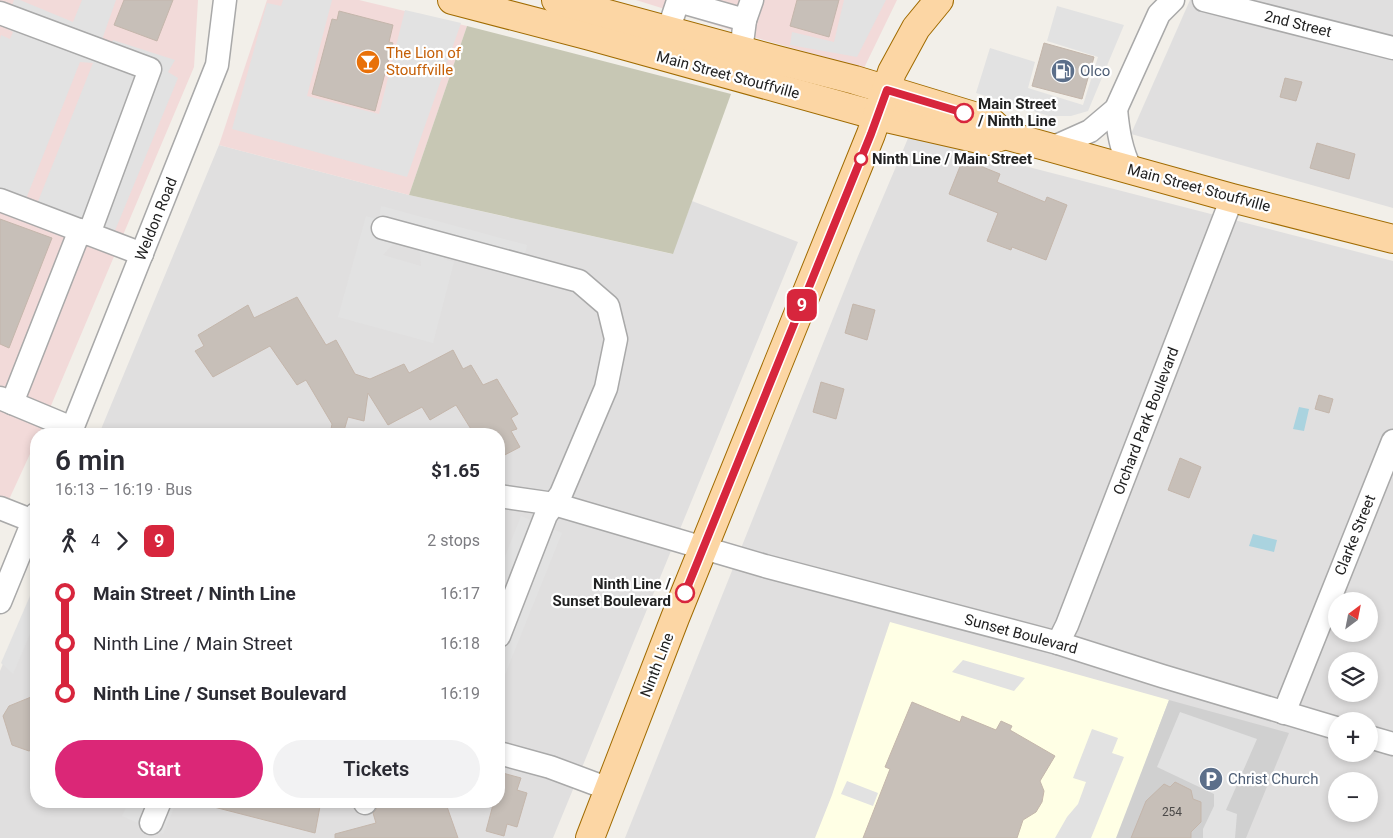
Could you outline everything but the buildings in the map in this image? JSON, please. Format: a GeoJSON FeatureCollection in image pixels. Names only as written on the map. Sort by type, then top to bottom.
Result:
{"type":"FeatureCollection","features":[{"type":"Feature","properties":{"kind":"main road","name":"Main Street Stouffville"},"geometry":{"type":"LineString","coordinates":[[452,0],[596,16],[668,31],[855,80],[990,121],[1005,135],[1232,198],[1393,238]]}},
{"type":"Feature","properties":{"kind":"main road","name":"Main Street Stouffville"},"geometry":{"type":"LineString","coordinates":[[556,0],[878,116],[988,141],[1005,135]]}},
{"type":"Feature","properties":{"kind":"main road","name":"Ninth Line"},"geometry":{"type":"LineString","coordinates":[[590,838],[675,618],[878,116],[892,72],[916,28],[939,0]]}},
{"type":"Feature","properties":{"kind":"street","name":"Weldon Road"},"geometry":{"type":"LineString","coordinates":[[72,428],[217,65],[225,0]]}},
{"type":"Feature","properties":{"kind":"street"},"geometry":{"type":"LineString","coordinates":[[668,31],[678,0],[750,5],[741,51]]}},
{"type":"Feature","properties":{"kind":"street"},"geometry":{"type":"LineString","coordinates":[[1052,148],[1090,131],[1116,109],[1159,14],[1173,0]]}},
{"type":"Feature","properties":{"kind":"street","name":"2nd Street"},"geometry":{"type":"LineString","coordinates":[[1204,0],[1393,48]]}},
{"type":"Feature","properties":{"kind":"street"},"geometry":{"type":"LineString","coordinates":[[0,12],[150,69],[84,232],[6,400],[65,428]]}},
{"type":"Feature","properties":{"kind":"street"},"geometry":{"type":"LineString","coordinates":[[1116,109],[1123,154],[1131,170]]}},
{"type":"Feature","properties":{"kind":"street","name":"Orchard Park Boulevard"},"geometry":{"type":"LineString","coordinates":[[1058,643],[1232,198]]}},
{"type":"Feature","properties":{"kind":"street"},"geometry":{"type":"LineString","coordinates":[[0,200],[142,254]]}},
{"type":"Feature","properties":{"kind":"street"},"geometry":{"type":"LineString","coordinates":[[383,228],[580,281],[608,306],[616,339],[606,388],[561,494],[546,515],[505,621]]}},
{"type":"Feature","properties":{"kind":"street","name":"Clarke Street"},"geometry":{"type":"LineString","coordinates":[[1284,713],[1393,441]]}},
{"type":"Feature","properties":{"kind":"street","name":"Sunset Boulevard"},"geometry":{"type":"LineString","coordinates":[[505,497],[554,504],[765,566],[1058,643],[1328,726]]}},
{"type":"Feature","properties":{"kind":"street"},"geometry":{"type":"LineString","coordinates":[[0,508],[30,517]]}},
{"type":"Feature","properties":{"kind":"street"},"geometry":{"type":"LineString","coordinates":[[0,602],[30,530]]}},
{"type":"Feature","properties":{"kind":"street"},"geometry":{"type":"LineString","coordinates":[[1378,740],[1393,744]]}},
{"type":"Feature","properties":{"kind":"street"},"geometry":{"type":"LineString","coordinates":[[505,756],[550,768],[609,789]]}},
{"type":"Feature","properties":{"kind":"street"},"geometry":{"type":"LineString","coordinates":[[151,823],[157,808]]}},
{"type":"Feature","properties":{"kind":"shaded area"},"geometry":{"type":"Polygon","coordinates":[[[0,0],[198,0],[194,67],[42,428],[30,428],[30,454],[0,519],[0,0]]]}},
{"type":"Feature","properties":{"kind":"shaded area"},"geometry":{"type":"Polygon","coordinates":[[[14,0],[20,0],[73,22],[82,0],[116,0],[99,48],[107,53],[113,40],[175,60],[168,72],[178,78],[114,233],[37,204],[93,63],[80,62],[24,204],[0,195],[0,39],[1,35],[10,39],[13,32],[4,27],[14,0]]]}},
{"type":"Feature","properties":{"kind":"shaded area"},"geometry":{"type":"Polygon","coordinates":[[[267,0],[359,0],[467,26],[409,195],[219,145],[267,0]]]}},
{"type":"Feature","properties":{"kind":"shaded area"},"geometry":{"type":"Polygon","coordinates":[[[283,0],[332,0],[307,96],[379,114],[405,10],[461,23],[407,177],[232,129],[267,3],[281,6],[283,0]]]}},
{"type":"Feature","properties":{"kind":"shaded area"},"geometry":{"type":"Polygon","coordinates":[[[636,0],[897,0],[864,68],[757,38],[636,0]]]}},
{"type":"Feature","properties":{"kind":"shaded area"},"geometry":{"type":"Polygon","coordinates":[[[844,0],[886,0],[857,57],[790,45],[792,32],[834,42],[844,0]]]}},
{"type":"Feature","properties":{"kind":"shaded area"},"geometry":{"type":"Polygon","coordinates":[[[1190,0],[1393,0],[1393,208],[1131,134],[1190,0]]]}},
{"type":"Feature","properties":{"kind":"shaded area"},"geometry":{"type":"Polygon","coordinates":[[[1057,6],[1124,25],[1088,111],[1071,116],[1049,116],[976,93],[990,48],[1035,62],[1028,88],[1083,105],[1098,57],[1047,41],[1057,6]]]}},
{"type":"Feature","properties":{"kind":"shaded area"},"geometry":{"type":"Polygon","coordinates":[[[467,26],[731,94],[673,254],[409,195],[467,26]]]}},
{"type":"Feature","properties":{"kind":"shaded area"},"geometry":{"type":"Polygon","coordinates":[[[909,136],[1393,261],[1393,838],[625,838],[858,256],[909,136]]]}},
{"type":"Feature","properties":{"kind":"shaded area"},"geometry":{"type":"Polygon","coordinates":[[[219,145],[409,195],[672,254],[692,201],[798,242],[553,838],[0,838],[0,671],[30,598],[30,808],[505,808],[505,428],[101,428],[219,145]]]}},
{"type":"Feature","properties":{"kind":"shaded area"},"geometry":{"type":"Polygon","coordinates":[[[381,206],[527,245],[521,273],[444,253],[444,259],[454,262],[433,343],[338,317],[366,216],[379,220],[381,206]],[[400,241],[391,246],[383,255],[421,266],[420,253],[412,243],[400,241]]]}},
{"type":"Feature","properties":{"kind":"shaded area"},"geometry":{"type":"Polygon","coordinates":[[[521,516],[562,533],[505,675],[506,587],[505,557],[521,516]]]}},
{"type":"Feature","properties":{"kind":"shaded area"},"geometry":{"type":"Polygon","coordinates":[[[30,596],[30,634],[13,674],[1,663],[30,596]]]}},
{"type":"Feature","properties":{"kind":"shaded area"},"geometry":{"type":"Polygon","coordinates":[[[890,622],[1169,700],[1117,838],[815,838],[832,795],[890,622]]]}},
{"type":"Feature","properties":{"kind":"shaded area"},"geometry":{"type":"Polygon","coordinates":[[[963,660],[1025,678],[1014,691],[952,672],[963,660]]]}},
{"type":"Feature","properties":{"kind":"shaded area"},"geometry":{"type":"Polygon","coordinates":[[[1169,700],[1289,733],[1246,838],[1116,838],[1169,700]]]}},
{"type":"Feature","properties":{"kind":"shaded area","name":"Christ Church"},"geometry":{"type":"Polygon","coordinates":[[[1180,712],[1257,739],[1226,810],[1237,814],[1235,838],[1203,838],[1203,829],[1214,806],[1214,794],[1157,767],[1180,712]]]}},
{"type":"Feature","properties":{"kind":"shaded area"},"geometry":{"type":"Polygon","coordinates":[[[1092,729],[1118,738],[1112,753],[1124,757],[1091,838],[1055,838],[1067,817],[1078,804],[1086,782],[1073,778],[1092,729]]]}},
{"type":"Feature","properties":{"kind":"shaded area"},"geometry":{"type":"Polygon","coordinates":[[[847,781],[878,793],[873,806],[841,794],[847,781]]]}},
{"type":"Feature","properties":{"kind":"shaded area"},"geometry":{"type":"Polygon","coordinates":[[[126,808],[174,808],[163,834],[122,816],[126,808]]]}},
{"type":"Feature","properties":{"kind":"water"},"geometry":{"type":"Polygon","coordinates":[[[1299,407],[1309,409],[1304,431],[1293,429],[1299,407]]]}},
{"type":"Feature","properties":{"kind":"water"},"geometry":{"type":"Polygon","coordinates":[[[1253,534],[1277,540],[1274,552],[1249,546],[1253,534]]]}},
{"type":"Feature","properties":{"kind":"bus line","name":"9"},"geometry":{"type":"LineString","coordinates":[[685,593],[817,269],[887,90],[964,113]]}},
{"type":"Feature","properties":{"kind":"place","name":"The Lion of Stouffville"},"geometry":{"type":"Point","coordinates":[368,62]}},
{"type":"Feature","properties":{"kind":"place","name":"Olco"},"geometry":{"type":"Point","coordinates":[1063,71]}},
{"type":"Feature","properties":{"kind":"place","name":"Main Street / Ninth Line"},"geometry":{"type":"Point","coordinates":[964,113]}},
{"type":"Feature","properties":{"kind":"place","name":"Ninth Line / Main Street"},"geometry":{"type":"Point","coordinates":[861,159]}},
{"type":"Feature","properties":{"kind":"place","name":"Ninth Line / Sunset Boulevard"},"geometry":{"type":"Point","coordinates":[685,593]}},
{"type":"Feature","properties":{"kind":"place","name":"Christ Church"},"geometry":{"type":"Point","coordinates":[1211,779]}}]}
